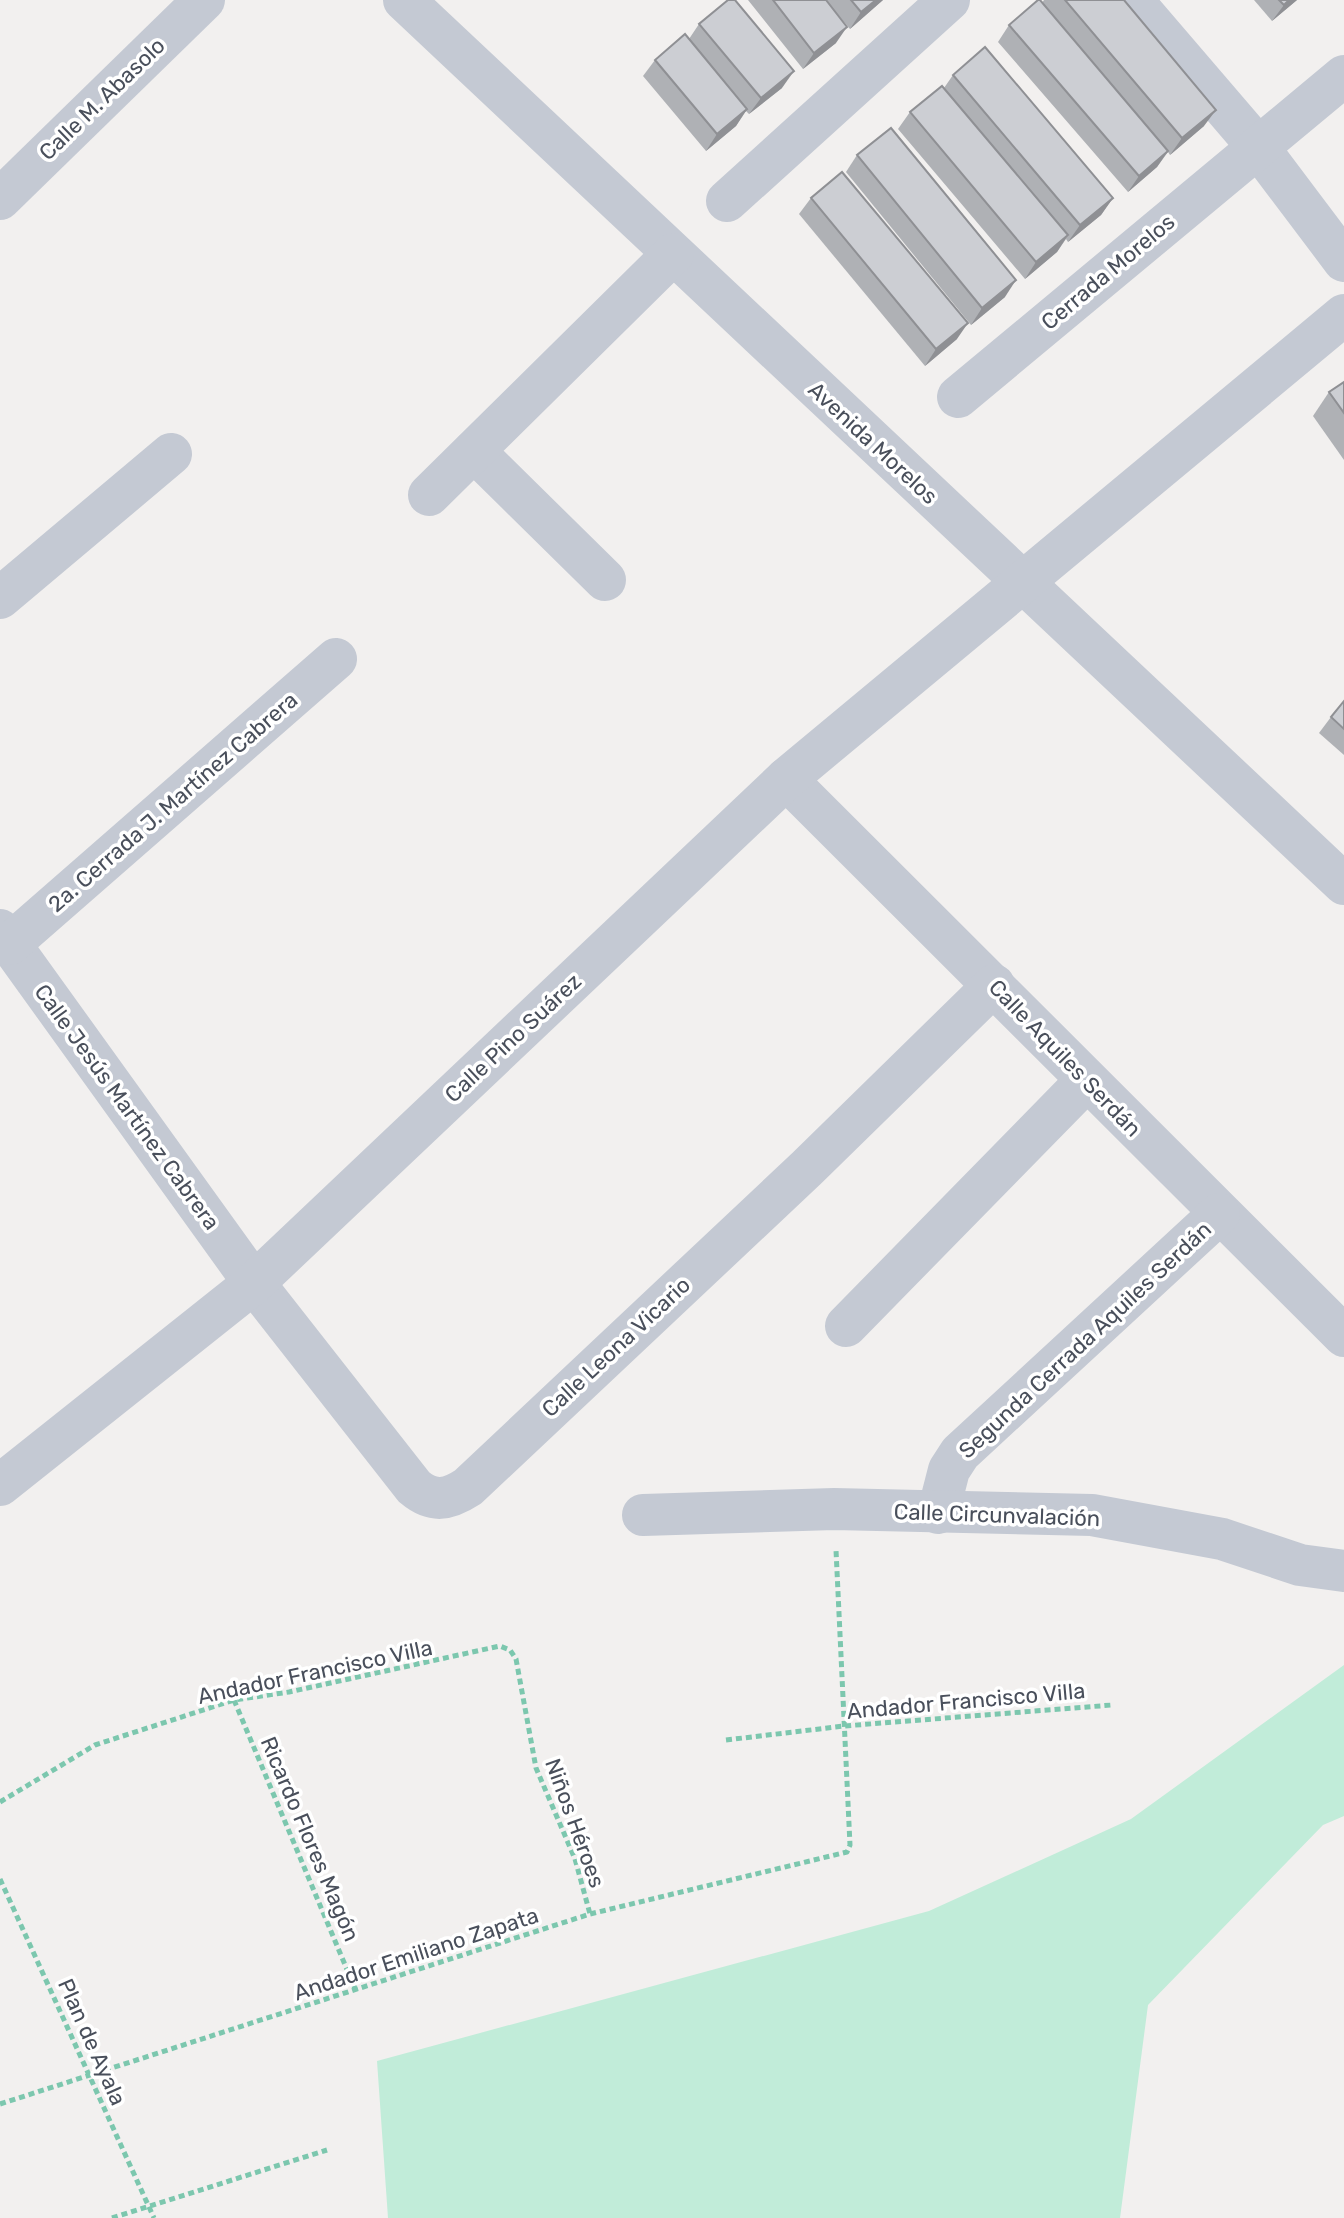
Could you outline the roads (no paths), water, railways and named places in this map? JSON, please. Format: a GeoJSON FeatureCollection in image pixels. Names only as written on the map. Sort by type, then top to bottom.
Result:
{"type":"FeatureCollection","features":[{"type":"Feature","properties":{"kind":"street","name":"Calle M. Abasolo"},"geometry":{"type":"LineString","coordinates":[[0,199],[204,0]]}},
{"type":"Feature","properties":{"kind":"street","name":"Avenida Morelos"},"geometry":{"type":"LineString","coordinates":[[404,0],[1019,582],[1344,884]]}},
{"type":"Feature","properties":{"kind":"street"},"geometry":{"type":"LineString","coordinates":[[727,201],[949,0]]}},
{"type":"Feature","properties":{"kind":"street"},"geometry":{"type":"LineString","coordinates":[[1132,0],[1258,147],[1344,261]]}},
{"type":"Feature","properties":{"kind":"street","name":"Cerrada Morelos"},"geometry":{"type":"LineString","coordinates":[[958,397],[1344,76]]}},
{"type":"Feature","properties":{"kind":"street"},"geometry":{"type":"LineString","coordinates":[[429,495],[673,254]]}},
{"type":"Feature","properties":{"kind":"street","name":"Calle Pino Suárez"},"geometry":{"type":"LineString","coordinates":[[0,1485],[254,1283],[786,779],[1019,582],[1344,315]]}},
{"type":"Feature","properties":{"kind":"street"},"geometry":{"type":"LineString","coordinates":[[474,451],[605,580]]}},
{"type":"Feature","properties":{"kind":"street"},"geometry":{"type":"LineString","coordinates":[[0,598],[171,454]]}},
{"type":"Feature","properties":{"kind":"street","name":"2a. Cerrada J. Martínez Cabrera"},"geometry":{"type":"LineString","coordinates":[[5,937],[336,659]]}},
{"type":"Feature","properties":{"kind":"street","name":"Calle Aquiles Serdán"},"geometry":{"type":"LineString","coordinates":[[786,779],[1344,1336]]}},
{"type":"Feature","properties":{"kind":"street","name":"Calle Jesús Martínez Cabrera"},"geometry":{"type":"LineString","coordinates":[[5,937],[254,1283]]}},
{"type":"Feature","properties":{"kind":"street","name":"Calle Leona Vicario"},"geometry":{"type":"LineString","coordinates":[[254,1283],[414,1487],[425,1496],[438,1499],[452,1497],[468,1487],[784,1190],[994,985]]}},
{"type":"Feature","properties":{"kind":"street"},"geometry":{"type":"LineString","coordinates":[[846,1326],[1086,1081]]}},
{"type":"Feature","properties":{"kind":"street","name":"Segunda Cerrada Aquiles Serdán"},"geometry":{"type":"LineString","coordinates":[[938,1513],[949,1470],[960,1453],[1219,1214]]}},
{"type":"Feature","properties":{"kind":"street","name":"Calle Circunvalación"},"geometry":{"type":"LineString","coordinates":[[643,1515],[834,1509],[1092,1515],[1222,1539],[1300,1565],[1344,1571]]}}]}
